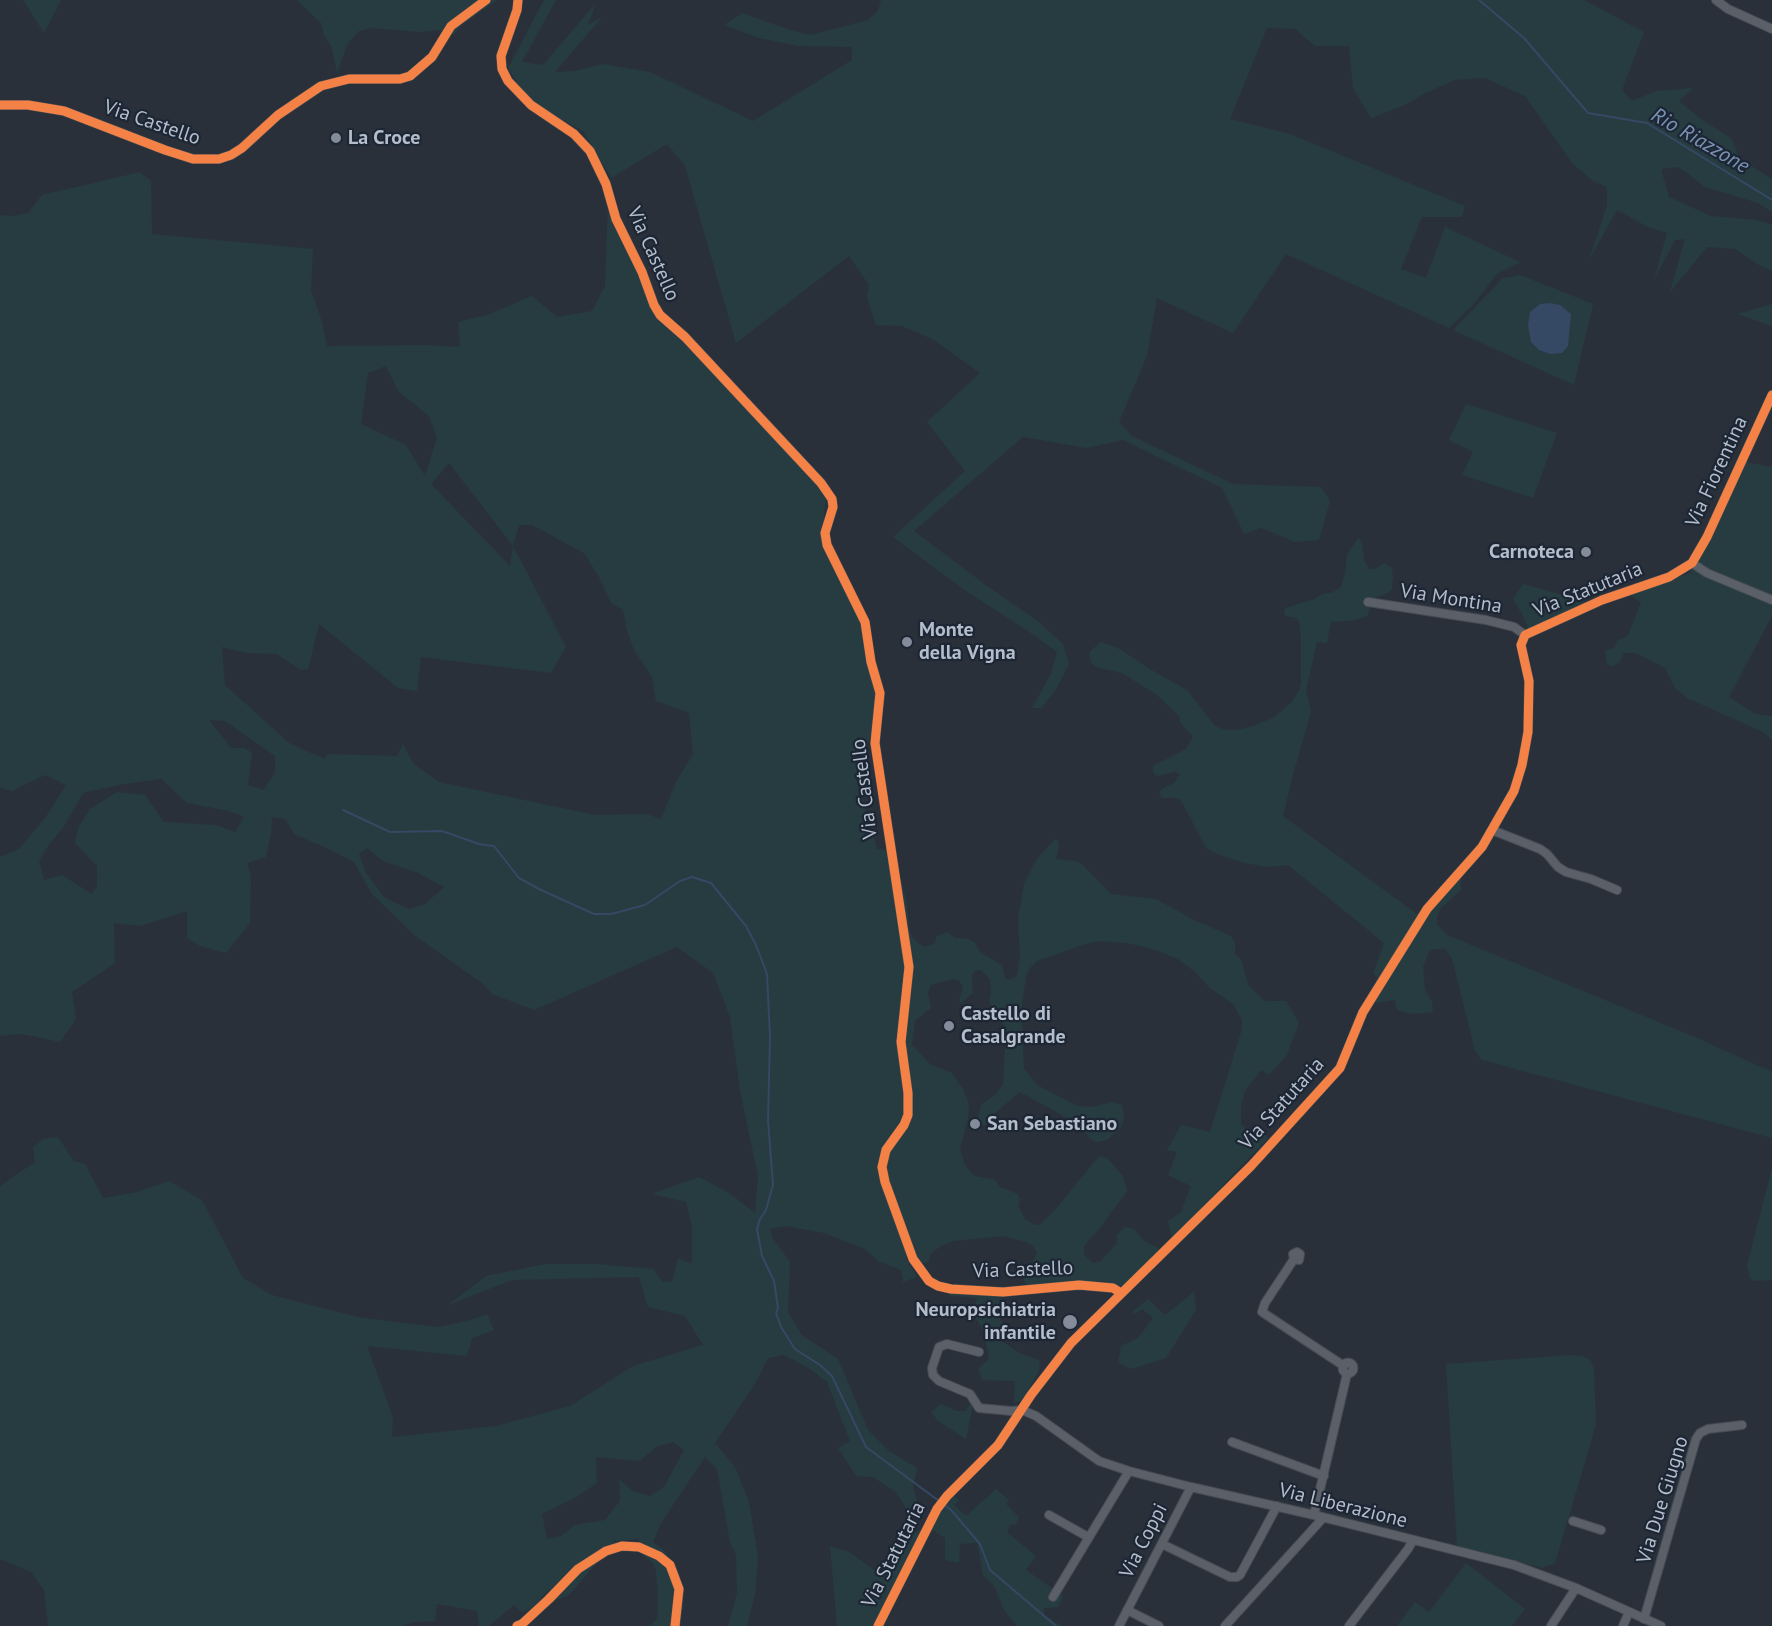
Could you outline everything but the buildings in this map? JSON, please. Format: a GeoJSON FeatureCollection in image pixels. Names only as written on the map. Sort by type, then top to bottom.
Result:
{"type":"FeatureCollection","features":[{"type":"Feature","properties":{"kind":"street","name":"Via Castello"},"geometry":{"type":"LineString","coordinates":[[0,105],[28,105],[64,111],[193,159],[219,159],[237,152],[278,115],[321,86],[349,79],[391,80],[410,76],[432,57],[451,26],[486,0]]}},
{"type":"Feature","properties":{"kind":"street","name":"Via Castello"},"geometry":{"type":"LineString","coordinates":[[518,0],[517,10],[501,56],[502,69],[508,81],[531,105],[574,134],[590,151],[606,184],[616,219],[660,315],[685,337],[829,492],[832,499],[833,507],[825,533],[827,545],[865,622],[871,662],[881,699],[875,743],[909,967],[901,1042],[908,1093],[908,1115],[904,1125],[886,1150],[882,1167],[885,1182],[913,1259],[929,1281],[951,1289],[1012,1292],[1079,1285],[1113,1288],[1121,1293]]}},
{"type":"Feature","properties":{"kind":"street"},"geometry":{"type":"LineString","coordinates":[[1716,0],[1728,9],[1771,26]]}},
{"type":"Feature","properties":{"kind":"street","name":"Via Fiorentina"},"geometry":{"type":"LineString","coordinates":[[1692,563],[1707,537],[1772,395]]}},
{"type":"Feature","properties":{"kind":"street","name":"Via Statutaria"},"geometry":{"type":"LineString","coordinates":[[878,1626],[938,1506],[998,1445],[1031,1395],[1071,1343],[1251,1166],[1340,1068],[1363,1012],[1423,915],[1477,853],[1517,782],[1526,747],[1528,723],[1529,681],[1521,645],[1525,635],[1602,600],[1675,574],[1692,563]]}},
{"type":"Feature","properties":{"kind":"street"},"geometry":{"type":"LineString","coordinates":[[1692,563],[1707,573],[1772,600]]}},
{"type":"Feature","properties":{"kind":"street","name":"Via Montina"},"geometry":{"type":"LineString","coordinates":[[1368,602],[1486,620],[1517,628],[1525,635]]}},
{"type":"Feature","properties":{"kind":"street"},"geometry":{"type":"LineString","coordinates":[[1492,830],[1540,849],[1566,872],[1617,890]]}},
{"type":"Feature","properties":{"kind":"street"},"geometry":{"type":"LineString","coordinates":[[1294,1259],[1265,1303],[1262,1312],[1346,1370],[1314,1515]]}},
{"type":"Feature","properties":{"kind":"street"},"geometry":{"type":"LineString","coordinates":[[979,1353],[947,1344],[939,1347],[932,1368],[933,1375],[939,1381],[970,1394],[979,1408],[1022,1410]]}},
{"type":"Feature","properties":{"kind":"street","name":"Via Liberazione"},"geometry":{"type":"LineString","coordinates":[[1022,1410],[1036,1416],[1098,1461],[1191,1487],[1514,1565],[1576,1588],[1661,1626]]}},
{"type":"Feature","properties":{"kind":"street","name":"Via Due Giugno"},"geometry":{"type":"LineString","coordinates":[[1644,1618],[1696,1439],[1700,1433],[1708,1429],[1742,1425]]}},
{"type":"Feature","properties":{"kind":"street"},"geometry":{"type":"LineString","coordinates":[[1232,1442],[1324,1476]]}},
{"type":"Feature","properties":{"kind":"street"},"geometry":{"type":"LineString","coordinates":[[1053,1597],[1129,1471]]}},
{"type":"Feature","properties":{"kind":"street","name":"Via Coppi"},"geometry":{"type":"LineString","coordinates":[[1119,1626],[1191,1487]]}},
{"type":"Feature","properties":{"kind":"street"},"geometry":{"type":"LineString","coordinates":[[1162,1544],[1230,1577],[1236,1577],[1240,1575],[1277,1506]]}},
{"type":"Feature","properties":{"kind":"street"},"geometry":{"type":"LineString","coordinates":[[1049,1515],[1088,1537]]}},
{"type":"Feature","properties":{"kind":"street"},"geometry":{"type":"LineString","coordinates":[[1224,1626],[1323,1518]]}},
{"type":"Feature","properties":{"kind":"street"},"geometry":{"type":"LineString","coordinates":[[1573,1521],[1601,1530]]}},
{"type":"Feature","properties":{"kind":"street"},"geometry":{"type":"LineString","coordinates":[[1349,1626],[1413,1540]]}},
{"type":"Feature","properties":{"kind":"street"},"geometry":{"type":"LineString","coordinates":[[517,1626],[549,1599],[578,1569],[606,1551],[622,1546],[639,1547],[670,1564],[679,1589],[675,1626]]}},
{"type":"Feature","properties":{"kind":"street"},"geometry":{"type":"LineString","coordinates":[[1551,1626],[1576,1588]]}},
{"type":"Feature","properties":{"kind":"street"},"geometry":{"type":"LineString","coordinates":[[1127,1610],[1159,1626]]}},
{"type":"Feature","properties":{"kind":"street"},"geometry":{"type":"LineString","coordinates":[[1623,1626],[1629,1612]]}},
{"type":"Feature","properties":{"kind":"green space"},"geometry":{"type":"Polygon","coordinates":[[[23,0],[61,0],[44,33],[23,0]]]}},
{"type":"Feature","properties":{"kind":"green space"},"geometry":{"type":"Polygon","coordinates":[[[297,0],[497,0],[463,24],[453,35],[439,30],[420,32],[372,28],[359,31],[348,43],[337,73],[332,48],[324,35],[321,23],[297,0]]]}},
{"type":"Feature","properties":{"kind":"green space"},"geometry":{"type":"Polygon","coordinates":[[[544,0],[556,0],[522,62],[543,65],[596,3],[588,25],[602,17],[555,72],[575,71],[603,64],[650,72],[753,121],[852,60],[852,47],[799,46],[759,38],[724,25],[742,13],[811,35],[868,20],[878,11],[881,0],[1584,0],[1644,32],[1622,90],[1632,101],[1656,91],[1693,88],[1679,101],[1701,119],[1731,138],[1740,159],[1772,179],[1772,212],[1758,203],[1705,187],[1679,167],[1661,169],[1669,197],[1711,216],[1757,220],[1772,225],[1772,271],[1735,249],[1707,247],[1670,292],[1685,239],[1675,240],[1654,280],[1667,233],[1648,227],[1617,210],[1589,260],[1607,205],[1607,187],[1593,181],[1573,164],[1525,96],[1485,78],[1455,80],[1405,105],[1371,118],[1353,88],[1349,46],[1315,46],[1295,29],[1267,28],[1230,119],[1290,134],[1465,206],[1462,217],[1422,217],[1401,269],[1426,278],[1445,227],[1520,262],[1497,274],[1473,305],[1449,328],[1286,254],[1233,333],[1157,298],[1147,356],[1119,422],[1132,436],[1233,484],[1321,487],[1330,501],[1319,540],[1295,542],[1261,528],[1244,534],[1222,488],[1123,440],[1087,448],[1023,437],[914,531],[1039,622],[1063,644],[1069,664],[1056,689],[1042,708],[1032,708],[1051,674],[1057,652],[966,591],[893,537],[965,471],[927,422],[980,373],[934,340],[902,326],[876,325],[867,297],[869,285],[849,256],[736,343],[685,166],[667,144],[611,178],[583,131],[550,113],[520,88],[508,68],[544,0]]]}},
{"type":"Feature","properties":{"kind":"green space"},"geometry":{"type":"Polygon","coordinates":[[[140,172],[151,181],[152,234],[313,249],[311,291],[322,322],[327,346],[460,347],[458,322],[487,315],[532,296],[557,317],[592,311],[605,286],[608,200],[654,308],[819,484],[826,498],[822,534],[829,559],[862,625],[879,692],[875,722],[855,776],[877,849],[893,850],[907,903],[912,937],[925,947],[935,943],[936,937],[947,932],[956,938],[968,939],[974,942],[980,952],[1002,965],[1008,980],[1014,978],[1017,975],[1020,957],[1018,919],[1024,884],[1037,859],[1055,839],[1059,845],[1056,859],[1075,861],[1083,865],[1111,894],[1156,899],[1194,920],[1231,936],[1235,943],[1235,954],[1241,960],[1249,986],[1265,1001],[1286,1001],[1299,1023],[1287,1055],[1269,1075],[1261,1070],[1245,1091],[1241,1106],[1241,1124],[1257,1139],[1264,1134],[1268,1138],[1172,1239],[1168,1221],[1181,1212],[1191,1186],[1168,1175],[1177,1152],[1167,1150],[1181,1125],[1210,1132],[1242,1029],[1242,1020],[1233,1004],[1210,988],[1178,959],[1153,949],[1127,943],[1099,941],[1085,944],[1037,961],[1030,968],[1026,976],[1021,1012],[1024,1068],[1037,1085],[1078,1106],[1093,1107],[1112,1102],[1122,1105],[1124,1119],[1121,1127],[1107,1140],[1097,1142],[1090,1139],[1080,1125],[1020,1092],[990,1117],[986,1125],[983,1125],[978,1118],[980,1108],[983,1103],[995,1095],[1003,1084],[1006,1028],[989,1001],[990,979],[981,970],[974,971],[973,993],[961,1003],[959,1001],[963,986],[959,981],[954,979],[931,985],[928,993],[931,1008],[915,1021],[912,1045],[930,1064],[952,1073],[963,1089],[969,1104],[968,1119],[960,1149],[965,1165],[974,1176],[992,1179],[1000,1187],[1018,1194],[1020,1201],[1018,1205],[1025,1219],[1039,1225],[1055,1210],[1099,1156],[1107,1158],[1123,1176],[1127,1191],[1088,1241],[1084,1247],[1084,1254],[1092,1263],[1101,1261],[1117,1243],[1117,1235],[1124,1227],[1134,1229],[1144,1241],[1158,1248],[1159,1253],[1123,1287],[1103,1281],[1031,1285],[1025,1283],[1024,1279],[1037,1253],[1033,1246],[1026,1242],[1003,1236],[954,1241],[931,1253],[928,1263],[905,1257],[917,1277],[903,1282],[901,1270],[878,1261],[865,1249],[824,1233],[786,1226],[770,1229],[772,1237],[790,1262],[788,1312],[802,1335],[838,1359],[868,1430],[889,1451],[917,1468],[913,1487],[918,1506],[910,1515],[896,1492],[873,1477],[856,1476],[838,1448],[850,1441],[827,1382],[810,1369],[784,1355],[768,1358],[755,1384],[715,1443],[735,1467],[749,1502],[758,1556],[755,1594],[747,1626],[728,1626],[737,1593],[736,1555],[730,1542],[717,1469],[705,1457],[661,1523],[653,1542],[664,1550],[679,1573],[683,1608],[680,1626],[650,1626],[657,1619],[656,1571],[653,1563],[638,1551],[639,1539],[615,1541],[604,1557],[569,1595],[552,1602],[549,1589],[532,1608],[522,1612],[514,1605],[489,1626],[479,1626],[477,1611],[437,1604],[435,1621],[414,1622],[402,1626],[48,1626],[44,1590],[31,1572],[0,1559],[0,1186],[35,1162],[33,1147],[44,1139],[58,1137],[74,1161],[85,1164],[103,1198],[137,1192],[169,1181],[202,1200],[243,1278],[272,1295],[357,1317],[437,1327],[468,1321],[487,1314],[494,1330],[472,1338],[467,1356],[367,1346],[393,1417],[392,1437],[496,1426],[570,1406],[633,1366],[703,1345],[685,1316],[648,1307],[639,1277],[512,1280],[448,1305],[486,1276],[546,1264],[596,1264],[653,1269],[663,1282],[672,1281],[678,1258],[692,1264],[692,1226],[686,1202],[652,1194],[699,1177],[729,1193],[755,1213],[758,1176],[740,1091],[730,1017],[713,973],[677,947],[534,1010],[492,994],[482,983],[414,935],[372,894],[354,862],[294,834],[285,819],[272,817],[266,857],[247,863],[251,876],[250,923],[226,953],[200,946],[187,938],[187,911],[140,926],[114,923],[115,963],[72,992],[76,1019],[60,1042],[22,1034],[0,1036],[0,857],[19,849],[45,818],[66,785],[45,775],[12,791],[0,788],[0,215],[13,216],[28,213],[42,195],[140,172]],[[386,366],[368,373],[361,424],[406,445],[425,476],[437,438],[429,416],[398,391],[386,366]],[[449,463],[431,484],[510,566],[513,546],[449,463]],[[519,525],[513,546],[566,647],[551,673],[421,657],[417,691],[398,688],[319,624],[308,669],[301,670],[277,654],[247,653],[222,647],[225,685],[289,743],[324,759],[328,754],[397,756],[403,744],[413,763],[439,782],[595,815],[647,814],[661,819],[676,782],[693,754],[689,713],[656,701],[652,677],[634,650],[623,610],[611,603],[584,553],[532,525],[519,525]],[[209,720],[231,748],[245,748],[252,753],[248,785],[263,790],[275,773],[275,756],[225,721],[209,720]],[[161,779],[83,793],[63,828],[39,861],[44,880],[62,875],[92,894],[97,886],[97,866],[75,843],[78,828],[90,809],[117,792],[145,795],[164,822],[216,825],[235,832],[244,817],[229,811],[187,803],[161,779]],[[367,848],[359,854],[366,873],[385,898],[409,909],[425,904],[444,887],[418,873],[383,861],[367,848]],[[673,1442],[656,1447],[640,1461],[596,1457],[597,1483],[573,1499],[542,1514],[547,1539],[561,1536],[575,1525],[605,1520],[620,1501],[619,1479],[633,1491],[650,1496],[664,1487],[684,1450],[673,1442]]]}},
{"type":"Feature","properties":{"kind":"green space"},"geometry":{"type":"Polygon","coordinates":[[[1520,275],[1593,304],[1574,385],[1453,330],[1503,278],[1520,275]]]}},
{"type":"Feature","properties":{"kind":"green space"},"geometry":{"type":"Polygon","coordinates":[[[1772,304],[1772,326],[1737,314],[1762,307],[1772,304]]]}},
{"type":"Feature","properties":{"kind":"green space"},"geometry":{"type":"Polygon","coordinates":[[[1466,404],[1557,433],[1533,498],[1462,475],[1473,452],[1449,440],[1466,404]]]}},
{"type":"Feature","properties":{"kind":"green space"},"geometry":{"type":"Polygon","coordinates":[[[1745,462],[1772,467],[1772,616],[1729,697],[1755,714],[1772,716],[1772,740],[1763,732],[1687,698],[1675,688],[1665,668],[1636,653],[1624,653],[1619,663],[1612,666],[1607,665],[1605,650],[1614,648],[1618,640],[1627,637],[1641,603],[1629,594],[1690,573],[1745,462]]]}},
{"type":"Feature","properties":{"kind":"green space"},"geometry":{"type":"Polygon","coordinates":[[[1358,538],[1362,542],[1364,560],[1369,569],[1375,569],[1384,563],[1392,568],[1392,589],[1375,598],[1367,616],[1356,620],[1331,622],[1327,643],[1317,642],[1306,690],[1311,712],[1283,816],[1417,914],[1424,914],[1461,876],[1461,890],[1440,909],[1437,918],[1437,924],[1447,935],[1695,1037],[1772,1072],[1772,1138],[1482,1060],[1475,1051],[1452,959],[1445,949],[1434,949],[1429,952],[1423,967],[1425,990],[1432,1002],[1433,1012],[1413,1014],[1399,1011],[1395,1000],[1376,1003],[1375,997],[1384,982],[1373,974],[1384,943],[1288,865],[1269,867],[1244,863],[1206,848],[1182,802],[1178,798],[1162,798],[1159,793],[1162,789],[1175,782],[1180,774],[1174,772],[1155,775],[1153,766],[1186,749],[1193,737],[1180,722],[1180,717],[1157,695],[1122,673],[1099,668],[1091,663],[1089,652],[1101,642],[1120,649],[1187,690],[1215,726],[1223,729],[1235,730],[1250,727],[1273,718],[1292,702],[1301,683],[1299,621],[1286,616],[1285,608],[1333,592],[1341,587],[1347,555],[1358,538]]]}},
{"type":"Feature","properties":{"kind":"green space"},"geometry":{"type":"Polygon","coordinates":[[[1523,584],[1590,603],[1535,628],[1528,628],[1513,599],[1523,584]]]}},
{"type":"Feature","properties":{"kind":"green space"},"geometry":{"type":"Polygon","coordinates":[[[1772,1168],[1772,1280],[1755,1281],[1750,1278],[1747,1266],[1772,1168]]]}},
{"type":"Feature","properties":{"kind":"green space"},"geometry":{"type":"Polygon","coordinates":[[[949,1289],[1002,1293],[997,1316],[1008,1328],[1002,1341],[1019,1353],[1039,1360],[1040,1369],[1023,1400],[1014,1403],[1015,1381],[982,1380],[978,1369],[989,1359],[984,1332],[973,1313],[977,1298],[950,1296],[949,1289]]]}},
{"type":"Feature","properties":{"kind":"green space"},"geometry":{"type":"Polygon","coordinates":[[[1194,1292],[1196,1310],[1166,1358],[1131,1369],[1118,1363],[1121,1346],[1138,1338],[1153,1318],[1142,1309],[1135,1314],[1132,1312],[1148,1299],[1165,1315],[1194,1292]]]}},
{"type":"Feature","properties":{"kind":"green space"},"geometry":{"type":"Polygon","coordinates":[[[1582,1356],[1590,1360],[1594,1369],[1596,1425],[1555,1563],[1543,1568],[1457,1546],[1446,1364],[1582,1356]]]}},
{"type":"Feature","properties":{"kind":"green space"},"geometry":{"type":"Polygon","coordinates":[[[941,1404],[956,1411],[965,1411],[970,1404],[973,1404],[966,1439],[938,1421],[931,1412],[941,1404]]]}},
{"type":"Feature","properties":{"kind":"green space"},"geometry":{"type":"Polygon","coordinates":[[[996,1489],[1009,1500],[1006,1504],[1019,1517],[1015,1525],[1011,1524],[1007,1532],[1036,1556],[1026,1570],[1063,1596],[1058,1607],[1044,1608],[1044,1615],[1062,1626],[1017,1626],[1004,1610],[994,1586],[983,1575],[977,1543],[960,1544],[959,1563],[945,1560],[945,1538],[931,1529],[941,1509],[953,1496],[959,1500],[954,1505],[966,1516],[996,1489]]]}},
{"type":"Feature","properties":{"kind":"green space"},"geometry":{"type":"Polygon","coordinates":[[[922,1529],[873,1626],[837,1626],[830,1546],[849,1552],[884,1577],[903,1538],[922,1529]]]}},
{"type":"Feature","properties":{"kind":"green space"},"geometry":{"type":"Polygon","coordinates":[[[1466,1563],[1525,1609],[1512,1626],[1397,1626],[1415,1602],[1429,1612],[1466,1563]]]}},
{"type":"Feature","properties":{"kind":"water"},"geometry":{"type":"Polygon","coordinates":[[[1540,304],[1560,305],[1571,314],[1568,346],[1562,353],[1550,354],[1539,350],[1531,342],[1528,325],[1530,312],[1540,304]]]}},
{"type":"Feature","properties":{"kind":"waterway","name":"Rio Riazzone"},"geometry":{"type":"LineString","coordinates":[[1479,0],[1524,38],[1588,113],[1647,123],[1772,200]]}},
{"type":"Feature","properties":{"kind":"waterway"},"geometry":{"type":"LineString","coordinates":[[343,810],[390,832],[442,831],[479,844],[494,846],[519,878],[594,914],[611,914],[645,905],[680,881],[692,877],[711,883],[746,926],[767,974],[770,1037],[768,1120],[773,1185],[766,1210],[757,1229],[762,1256],[774,1281],[778,1308],[776,1313],[781,1327],[795,1349],[820,1365],[832,1376],[866,1447],[939,1501]]}},
{"type":"Feature","properties":{"kind":"waterway"},"geometry":{"type":"LineString","coordinates":[[943,1504],[952,1511],[980,1544],[990,1570],[1056,1626]]}},
{"type":"Feature","properties":{"kind":"cycle path"},"geometry":{"type":"LineString","coordinates":[[0,105],[28,105],[64,111],[193,159],[219,159],[242,148],[278,115],[321,86],[349,79],[400,79],[410,76],[432,57],[451,26],[486,0]]}},
{"type":"Feature","properties":{"kind":"cycle path"},"geometry":{"type":"LineString","coordinates":[[518,0],[517,10],[501,56],[502,69],[508,81],[531,105],[574,134],[590,151],[606,184],[616,219],[660,315],[685,337],[821,483],[832,499],[833,507],[825,533],[827,545],[865,622],[871,662],[880,693],[875,743],[909,967],[901,1042],[908,1093],[908,1115],[904,1125],[886,1150],[882,1167],[885,1182],[913,1259],[929,1281],[951,1289],[1003,1292],[1079,1285],[1113,1288],[1121,1293]]}},
{"type":"Feature","properties":{"kind":"cycle path"},"geometry":{"type":"LineString","coordinates":[[878,1626],[937,1509],[998,1445],[1031,1395],[1071,1343],[1251,1166],[1340,1068],[1363,1012],[1427,909],[1482,847],[1514,791],[1528,732],[1529,681],[1521,645],[1525,635],[1602,600],[1669,577],[1692,563],[1707,537],[1772,395]]}},
{"type":"Feature","properties":{"kind":"cycle path"},"geometry":{"type":"LineString","coordinates":[[517,1626],[549,1599],[578,1569],[606,1551],[622,1546],[639,1547],[659,1556],[670,1565],[679,1589],[675,1626]]}},
{"type":"Feature","properties":{"kind":"place","name":"La Croce"},"geometry":{"type":"Point","coordinates":[336,138]}},
{"type":"Feature","properties":{"kind":"place","name":"Carnoteca"},"geometry":{"type":"Point","coordinates":[1586,552]}},
{"type":"Feature","properties":{"kind":"place","name":"Monte della Vigna"},"geometry":{"type":"Point","coordinates":[907,642]}},
{"type":"Feature","properties":{"kind":"place","name":"Castello di Casalgrande"},"geometry":{"type":"Point","coordinates":[949,1026]}},
{"type":"Feature","properties":{"kind":"place","name":"San Sebastiano"},"geometry":{"type":"Point","coordinates":[975,1124]}},
{"type":"Feature","properties":{"kind":"place","name":"Neuropsichiatria infantile"},"geometry":{"type":"Point","coordinates":[1070,1322]}}]}
